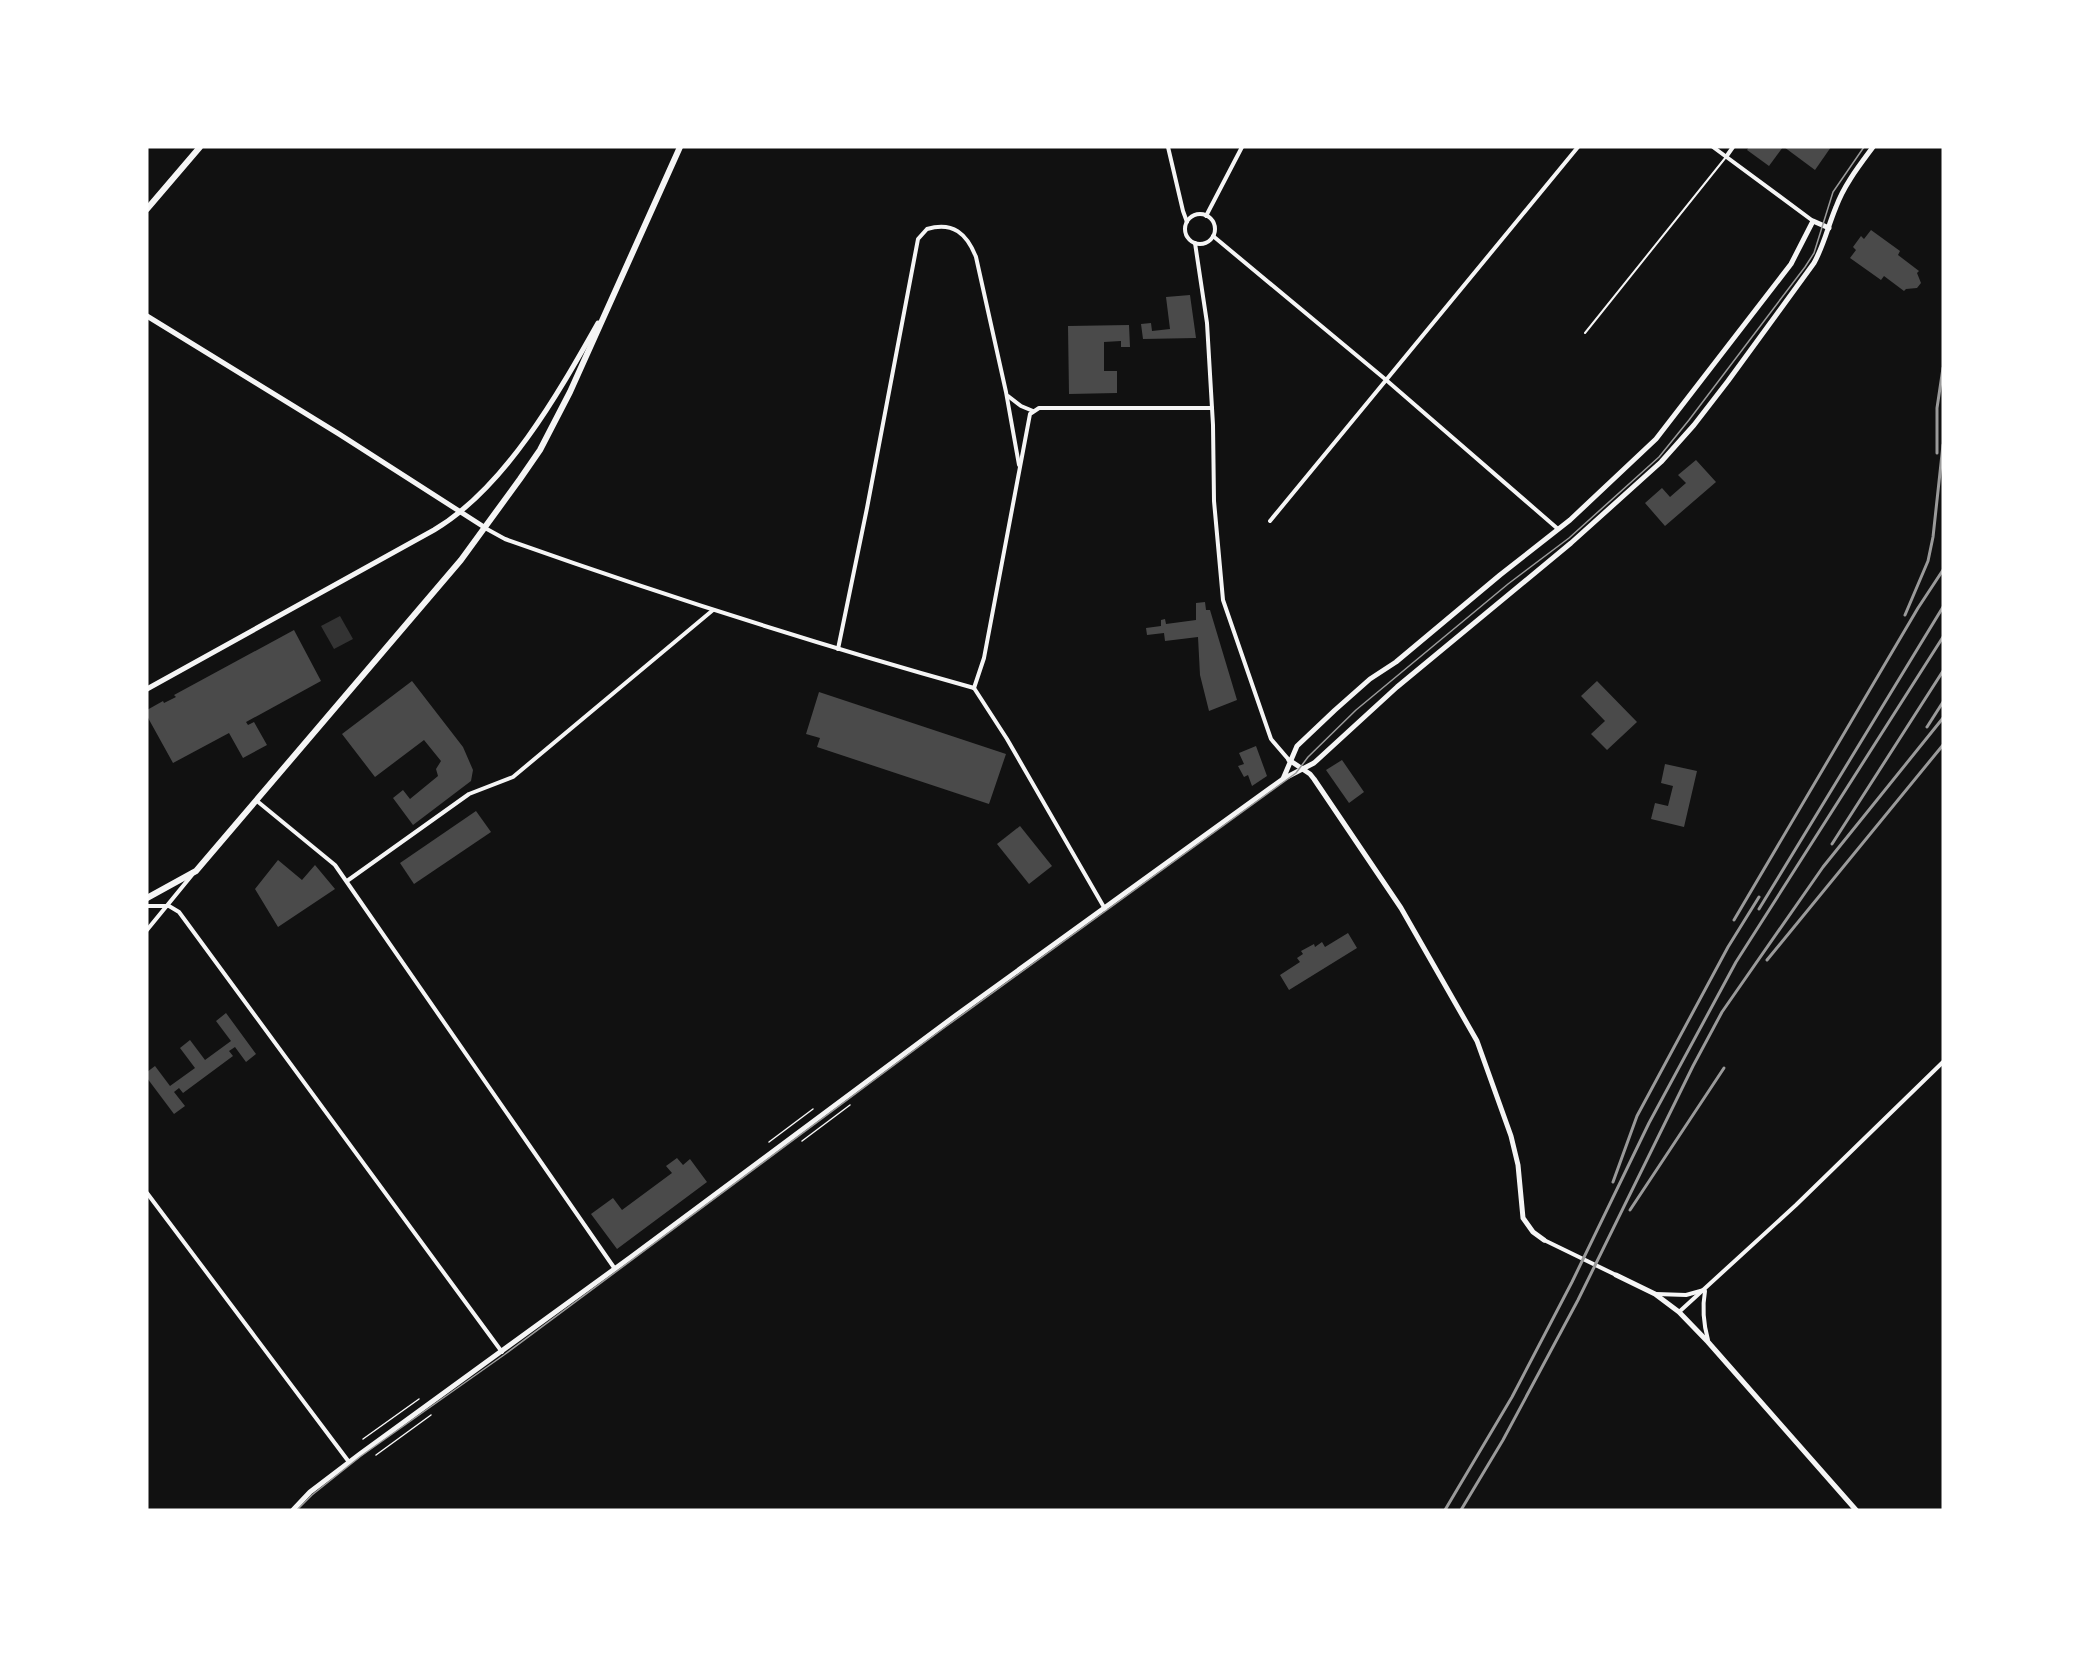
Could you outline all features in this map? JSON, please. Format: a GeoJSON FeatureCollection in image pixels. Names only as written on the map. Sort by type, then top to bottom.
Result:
{"type":"FeatureCollection","features":[{"type":"Feature","properties":{"kind":"main road"},"geometry":{"type":"LineString","coordinates":[[147,209],[200,147]]}},
{"type":"Feature","properties":{"kind":"main road"},"geometry":{"type":"LineString","coordinates":[[147,898],[196,871],[461,560],[540,450],[566,401],[615,295],[680,147]]}},
{"type":"Feature","properties":{"kind":"main road"},"geometry":{"type":"LineString","coordinates":[[293,1510],[310,1492],[349,1462],[615,1269],[955,1016],[1283,779],[1314,763],[1404,681],[1571,543],[1661,462],[1714,399],[1809,270],[1822,248],[1844,190],[1873,147]]}},
{"type":"Feature","properties":{"kind":"main road"},"geometry":{"type":"LineString","coordinates":[[1283,779],[1289,760],[1301,741],[1370,679],[1396,662],[1558,529],[1656,439],[1791,264],[1813,221],[1829,228]]}},
{"type":"Feature","properties":{"kind":"main road"},"geometry":{"type":"LineString","coordinates":[[147,689],[434,530],[460,512],[478,496],[501,469],[551,403],[615,295]]}},
{"type":"Feature","properties":{"kind":"main road"},"geometry":{"type":"LineString","coordinates":[[147,316],[484,527]]}},
{"type":"Feature","properties":{"kind":"main road"},"geometry":{"type":"LineString","coordinates":[[1289,760],[1310,774],[1401,908],[1472,1033],[1511,1136],[1518,1165],[1522,1218],[1533,1232],[1544,1240]]}},
{"type":"Feature","properties":{"kind":"main road"},"geometry":{"type":"LineString","coordinates":[[1616,1275],[1655,1294],[1679,1312],[1856,1510]]}},
{"type":"Feature","properties":{"kind":"street"},"geometry":{"type":"LineString","coordinates":[[1168,147],[1187,222],[1186,234],[1195,243],[1205,303],[1212,408],[1214,501],[1222,600],[1270,739],[1289,760]]}},
{"type":"Feature","properties":{"kind":"street"},"geometry":{"type":"LineString","coordinates":[[1206,216],[1242,147]]}},
{"type":"Feature","properties":{"kind":"street"},"geometry":{"type":"LineString","coordinates":[[1270,521],[1354,420],[1384,379],[1578,147]]}},
{"type":"Feature","properties":{"kind":"street"},"geometry":{"type":"LineString","coordinates":[[1713,147],[1813,221]]}},
{"type":"Feature","properties":{"kind":"street"},"geometry":{"type":"LineString","coordinates":[[1726,157],[1733,147]]}},
{"type":"Feature","properties":{"kind":"street"},"geometry":{"type":"LineString","coordinates":[[1187,222],[1194,216],[1206,216],[1215,227],[1213,236],[1205,243],[1195,243]]}},
{"type":"Feature","properties":{"kind":"street"},"geometry":{"type":"LineString","coordinates":[[838,649],[918,238],[927,229],[944,226],[953,229],[962,234],[972,246],[1006,392],[1019,465]]}},
{"type":"Feature","properties":{"kind":"street"},"geometry":{"type":"LineString","coordinates":[[1213,236],[1558,529]]}},
{"type":"Feature","properties":{"kind":"street"},"geometry":{"type":"LineString","coordinates":[[1006,392],[1015,403],[1033,411]]}},
{"type":"Feature","properties":{"kind":"street"},"geometry":{"type":"LineString","coordinates":[[974,688],[984,658],[1028,418],[1033,411],[1039,408],[1212,408]]}},
{"type":"Feature","properties":{"kind":"street"},"geometry":{"type":"LineString","coordinates":[[484,527],[505,539],[714,610],[974,688],[1007,738],[1105,909]]}},
{"type":"Feature","properties":{"kind":"street"},"geometry":{"type":"LineString","coordinates":[[347,881],[470,794],[513,777],[714,610]]}},
{"type":"Feature","properties":{"kind":"street"},"geometry":{"type":"LineString","coordinates":[[256,800],[335,865],[615,1269]]}},
{"type":"Feature","properties":{"kind":"street"},"geometry":{"type":"LineString","coordinates":[[147,930],[196,871]]}},
{"type":"Feature","properties":{"kind":"street"},"geometry":{"type":"LineString","coordinates":[[147,906],[169,906],[179,912],[502,1352]]}},
{"type":"Feature","properties":{"kind":"street"},"geometry":{"type":"LineString","coordinates":[[147,920],[147,930]]}},
{"type":"Feature","properties":{"kind":"street"},"geometry":{"type":"LineString","coordinates":[[1679,1312],[1839,1164],[1943,1062]]}},
{"type":"Feature","properties":{"kind":"street"},"geometry":{"type":"LineString","coordinates":[[147,1193],[349,1462]]}},
{"type":"Feature","properties":{"kind":"street"},"geometry":{"type":"LineString","coordinates":[[1544,1240],[1616,1275]]}},
{"type":"Feature","properties":{"kind":"street"},"geometry":{"type":"LineString","coordinates":[[1655,1294],[1686,1294],[1705,1290]]}},
{"type":"Feature","properties":{"kind":"street"},"geometry":{"type":"LineString","coordinates":[[1705,1290],[1702,1305],[1708,1342]]}},
{"type":"Feature","properties":{"kind":"lane"},"geometry":{"type":"LineString","coordinates":[[1585,333],[1726,157]]}},
{"type":"Feature","properties":{"kind":"path"},"geometry":{"type":"LineString","coordinates":[[802,1141],[850,1106]]}},
{"type":"Feature","properties":{"kind":"path"},"geometry":{"type":"LineString","coordinates":[[769,1142],[813,1109]]}},
{"type":"Feature","properties":{"kind":"path"},"geometry":{"type":"LineString","coordinates":[[363,1439],[419,1399]]}},
{"type":"Feature","properties":{"kind":"path"},"geometry":{"type":"LineString","coordinates":[[376,1455],[431,1415]]}},
{"type":"Feature","properties":{"kind":"shaded area"},"geometry":{"type":"Polygon","coordinates":[[[340,616],[353,639],[334,649],[321,626],[340,616]]]}},
{"type":"Feature","properties":{"kind":"building"},"geometry":{"type":"Polygon","coordinates":[[[1749,147],[1783,147],[1769,166],[1747,150],[1749,147]]]}},
{"type":"Feature","properties":{"kind":"building"},"geometry":{"type":"Polygon","coordinates":[[[1784,147],[1831,147],[1815,170],[1784,147]]]}},
{"type":"Feature","properties":{"kind":"building"},"geometry":{"type":"Polygon","coordinates":[[[1871,230],[1900,251],[1898,255],[1919,271],[1917,273],[1921,283],[1917,288],[1904,291],[1884,276],[1881,280],[1850,258],[1856,250],[1853,247],[1861,236],[1864,239],[1871,230]]]}},
{"type":"Feature","properties":{"kind":"building"},"geometry":{"type":"Polygon","coordinates":[[[1190,295],[1196,338],[1143,339],[1141,324],[1151,323],[1152,331],[1170,329],[1166,297],[1190,295]]]}},
{"type":"Feature","properties":{"kind":"building"},"geometry":{"type":"Polygon","coordinates":[[[1129,325],[1130,347],[1121,347],[1121,341],[1104,342],[1104,371],[1117,371],[1117,393],[1069,394],[1068,326],[1129,325]]]}},
{"type":"Feature","properties":{"kind":"building"},"geometry":{"type":"Polygon","coordinates":[[[1696,460],[1716,482],[1665,526],[1645,503],[1662,488],[1670,497],[1686,483],[1678,475],[1696,460]]]}},
{"type":"Feature","properties":{"kind":"building"},"geometry":{"type":"Polygon","coordinates":[[[1205,602],[1206,610],[1210,610],[1237,700],[1209,711],[1200,675],[1198,637],[1165,641],[1164,633],[1147,635],[1146,628],[1161,626],[1161,620],[1165,619],[1166,624],[1196,620],[1196,603],[1205,602]]]}},
{"type":"Feature","properties":{"kind":"building"},"geometry":{"type":"Polygon","coordinates":[[[294,630],[321,681],[246,722],[248,725],[254,722],[267,745],[243,758],[229,733],[173,763],[147,716],[147,710],[176,697],[174,695],[294,630]]]}},
{"type":"Feature","properties":{"kind":"building"},"geometry":{"type":"Polygon","coordinates":[[[412,681],[463,747],[473,770],[471,781],[413,825],[393,798],[403,790],[410,799],[438,776],[436,769],[441,761],[424,740],[375,777],[342,734],[412,681]]]}},
{"type":"Feature","properties":{"kind":"building"},"geometry":{"type":"Polygon","coordinates":[[[1597,681],[1637,722],[1607,750],[1591,734],[1605,721],[1581,696],[1597,681]]]}},
{"type":"Feature","properties":{"kind":"building"},"geometry":{"type":"Polygon","coordinates":[[[819,692],[1006,754],[989,804],[817,747],[820,738],[806,734],[819,692]]]}},
{"type":"Feature","properties":{"kind":"building"},"geometry":{"type":"Polygon","coordinates":[[[1256,746],[1267,776],[1252,786],[1248,775],[1244,777],[1238,766],[1244,764],[1239,753],[1256,746]]]}},
{"type":"Feature","properties":{"kind":"building"},"geometry":{"type":"Polygon","coordinates":[[[1342,760],[1364,792],[1349,803],[1326,770],[1342,760]]]}},
{"type":"Feature","properties":{"kind":"building"},"geometry":{"type":"Polygon","coordinates":[[[1665,764],[1697,771],[1684,827],[1651,819],[1655,803],[1668,806],[1673,786],[1661,783],[1665,764]]]}},
{"type":"Feature","properties":{"kind":"building"},"geometry":{"type":"Polygon","coordinates":[[[476,811],[491,832],[414,884],[400,863],[476,811]]]}},
{"type":"Feature","properties":{"kind":"building"},"geometry":{"type":"Polygon","coordinates":[[[1020,826],[1052,866],[1029,884],[997,844],[1020,826]]]}},
{"type":"Feature","properties":{"kind":"building"},"geometry":{"type":"Polygon","coordinates":[[[278,860],[302,880],[315,865],[335,889],[278,927],[255,889],[278,860]]]}},
{"type":"Feature","properties":{"kind":"building"},"geometry":{"type":"Polygon","coordinates":[[[1348,933],[1357,948],[1289,990],[1280,975],[1300,962],[1297,958],[1303,954],[1301,951],[1314,944],[1315,947],[1322,942],[1325,947],[1348,933]]]}},
{"type":"Feature","properties":{"kind":"building"},"geometry":{"type":"Polygon","coordinates":[[[226,1013],[256,1054],[246,1062],[235,1047],[229,1051],[233,1056],[183,1093],[179,1088],[174,1092],[185,1106],[174,1114],[147,1078],[147,1072],[155,1066],[170,1086],[195,1068],[180,1048],[190,1040],[205,1060],[231,1041],[216,1021],[226,1013]]]}},
{"type":"Feature","properties":{"kind":"building"},"geometry":{"type":"Polygon","coordinates":[[[677,1158],[683,1165],[690,1159],[707,1182],[617,1249],[591,1214],[613,1198],[622,1210],[672,1173],[666,1166],[677,1158]]]}},
{"type":"Feature","properties":{"kind":"tram line"},"geometry":{"type":"LineString","coordinates":[[297,1510],[361,1456],[504,1355],[944,1028],[1296,773],[1308,757],[1356,710],[1508,584],[1569,538],[1659,457],[1805,267],[1814,253],[1833,192],[1864,147]]}},
{"type":"Feature","properties":{"kind":"railway"},"geometry":{"type":"LineString","coordinates":[[1937,453],[1937,408],[1943,368]]}},
{"type":"Feature","properties":{"kind":"railway"},"geometry":{"type":"LineString","coordinates":[[1905,615],[1928,561],[1933,537],[1943,445]]}},
{"type":"Feature","properties":{"kind":"railway"},"geometry":{"type":"LineString","coordinates":[[1734,920],[1918,608],[1943,570]]}},
{"type":"Feature","properties":{"kind":"railway"},"geometry":{"type":"LineString","coordinates":[[1759,909],[1943,607]]}},
{"type":"Feature","properties":{"kind":"railway"},"geometry":{"type":"LineString","coordinates":[[1445,1510],[1512,1397],[1572,1282],[1649,1123],[1736,962],[1943,637]]}},
{"type":"Feature","properties":{"kind":"railway"},"geometry":{"type":"LineString","coordinates":[[1832,844],[1943,671]]}},
{"type":"Feature","properties":{"kind":"railway"},"geometry":{"type":"LineString","coordinates":[[1927,727],[1943,702]]}},
{"type":"Feature","properties":{"kind":"railway"},"geometry":{"type":"LineString","coordinates":[[1461,1510],[1503,1440],[1578,1300],[1722,1012],[1823,867],[1943,718]]}},
{"type":"Feature","properties":{"kind":"railway"},"geometry":{"type":"LineString","coordinates":[[1767,960],[1943,745]]}},
{"type":"Feature","properties":{"kind":"railway"},"geometry":{"type":"LineString","coordinates":[[1613,1182],[1637,1116],[1728,947],[1759,897]]}},
{"type":"Feature","properties":{"kind":"railway"},"geometry":{"type":"LineString","coordinates":[[1630,1210],[1724,1068]]}}]}
